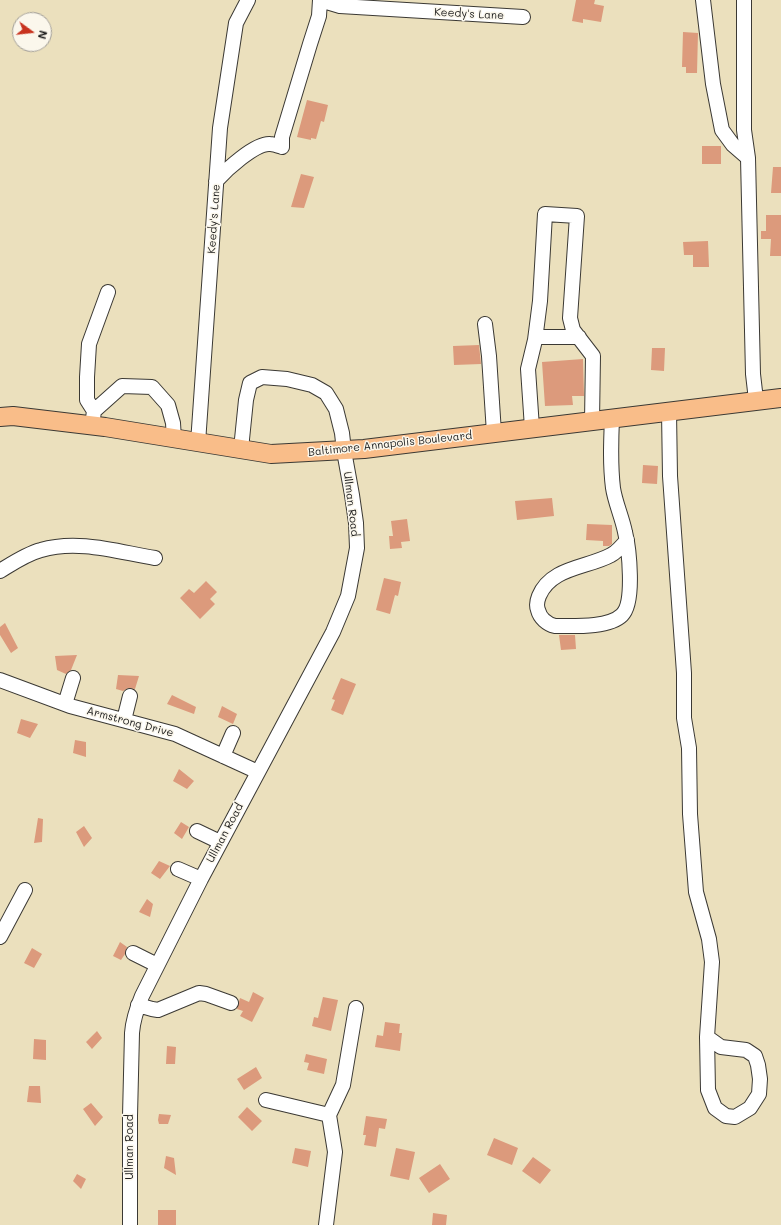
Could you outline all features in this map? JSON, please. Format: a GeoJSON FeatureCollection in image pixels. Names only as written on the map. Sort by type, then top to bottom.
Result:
{"type":"FeatureCollection","features":[{"type":"Feature","properties":{"kind":"main road","name":"Baltimore Annapolis Boulevard"},"geometry":{"type":"LineString","coordinates":[[0,417],[93,418],[174,439],[271,454],[344,451],[781,398]]}},
{"type":"Feature","properties":{"kind":"street","name":"Keedy's Lane"},"geometry":{"type":"LineString","coordinates":[[198,443],[220,128],[236,23],[248,0]]}},
{"type":"Feature","properties":{"kind":"street","name":"Keedy's Lane"},"geometry":{"type":"LineString","coordinates":[[320,0],[340,6],[523,17]]}},
{"type":"Feature","properties":{"kind":"street"},"geometry":{"type":"LineString","coordinates":[[216,182],[228,168],[256,149],[269,144],[282,147],[282,137],[319,16],[320,0]]}},
{"type":"Feature","properties":{"kind":"street"},"geometry":{"type":"LineString","coordinates":[[703,0],[714,84],[722,130],[733,145],[748,158]]}},
{"type":"Feature","properties":{"kind":"street"},"geometry":{"type":"LineString","coordinates":[[744,0],[744,130],[748,158],[753,374],[756,400]]}},
{"type":"Feature","properties":{"kind":"street"},"geometry":{"type":"LineString","coordinates":[[532,428],[528,369],[536,337],[540,301],[545,214],[577,216],[570,318],[573,330],[593,356],[592,421]]}},
{"type":"Feature","properties":{"kind":"street"},"geometry":{"type":"LineString","coordinates":[[108,292],[89,344],[87,400],[93,418],[122,386],[152,387],[168,405],[173,423],[174,439]]}},
{"type":"Feature","properties":{"kind":"street"},"geometry":{"type":"LineString","coordinates":[[485,324],[489,356],[494,433]]}},
{"type":"Feature","properties":{"kind":"street"},"geometry":{"type":"LineString","coordinates":[[536,337],[579,337]]}},
{"type":"Feature","properties":{"kind":"street","name":"Ullman Road"},"geometry":{"type":"LineString","coordinates":[[130,1225],[132,1033],[133,1022],[138,1005],[220,842],[333,632],[348,596],[356,548],[356,529],[352,495],[342,434],[336,409],[326,394],[312,385],[287,379],[262,377],[250,383],[246,400],[241,449]]}},
{"type":"Feature","properties":{"kind":"street"},"geometry":{"type":"LineString","coordinates":[[669,412],[670,476],[684,672],[684,718],[689,748],[691,830],[696,892],[709,939],[712,962],[707,1037],[708,1090],[715,1108],[726,1116],[736,1118],[750,1108],[759,1094],[760,1079],[758,1064],[755,1056],[746,1050],[721,1047],[707,1037]]}},
{"type":"Feature","properties":{"kind":"street"},"geometry":{"type":"LineString","coordinates":[[612,418],[610,464],[614,490],[627,540],[630,594],[628,604],[624,614],[613,621],[604,623],[555,626],[550,625],[543,620],[537,609],[537,602],[541,591],[547,582],[572,568],[590,564],[613,554],[627,540]]}},
{"type":"Feature","properties":{"kind":"street"},"geometry":{"type":"LineString","coordinates":[[0,571],[21,558],[41,550],[62,546],[80,546],[155,558]]}},
{"type":"Feature","properties":{"kind":"street"},"geometry":{"type":"LineString","coordinates":[[65,704],[73,678]]}},
{"type":"Feature","properties":{"kind":"street","name":"Armstrong Drive"},"geometry":{"type":"LineString","coordinates":[[0,680],[65,704],[175,734],[258,772]]}},
{"type":"Feature","properties":{"kind":"street"},"geometry":{"type":"LineString","coordinates":[[124,720],[130,696]]}},
{"type":"Feature","properties":{"kind":"street"},"geometry":{"type":"LineString","coordinates":[[223,756],[233,734]]}},
{"type":"Feature","properties":{"kind":"street"},"geometry":{"type":"LineString","coordinates":[[197,831],[220,842]]}},
{"type":"Feature","properties":{"kind":"street"},"geometry":{"type":"LineString","coordinates":[[178,869],[201,879]]}},
{"type":"Feature","properties":{"kind":"street"},"geometry":{"type":"LineString","coordinates":[[0,936],[25,890]]}},
{"type":"Feature","properties":{"kind":"street"},"geometry":{"type":"LineString","coordinates":[[133,953],[158,965]]}},
{"type":"Feature","properties":{"kind":"street"},"geometry":{"type":"LineString","coordinates":[[138,1005],[158,1010],[199,993],[231,1003]]}},
{"type":"Feature","properties":{"kind":"street"},"geometry":{"type":"LineString","coordinates":[[326,1225],[335,1152],[329,1115],[343,1084],[356,1008]]}},
{"type":"Feature","properties":{"kind":"street"},"geometry":{"type":"LineString","coordinates":[[266,1100],[329,1115]]}},
{"type":"Feature","properties":{"kind":"building"},"geometry":{"type":"Polygon","coordinates":[[[576,0],[595,0],[594,4],[604,6],[601,22],[583,19],[583,23],[572,21],[576,0]]]}},
{"type":"Feature","properties":{"kind":"building"},"geometry":{"type":"Polygon","coordinates":[[[683,32],[698,33],[697,73],[686,73],[686,67],[682,67],[683,32]]]}},
{"type":"Feature","properties":{"kind":"building"},"geometry":{"type":"Polygon","coordinates":[[[307,100],[328,105],[324,122],[321,121],[316,139],[311,138],[311,140],[297,137],[307,100]]]}},
{"type":"Feature","properties":{"kind":"building"},"geometry":{"type":"Polygon","coordinates":[[[702,146],[721,146],[721,164],[702,164],[702,146]]]}},
{"type":"Feature","properties":{"kind":"building"},"geometry":{"type":"Polygon","coordinates":[[[773,167],[781,167],[781,193],[771,193],[773,167]]]}},
{"type":"Feature","properties":{"kind":"building"},"geometry":{"type":"Polygon","coordinates":[[[301,174],[314,177],[304,208],[291,207],[301,174]]]}},
{"type":"Feature","properties":{"kind":"building"},"geometry":{"type":"Polygon","coordinates":[[[766,215],[781,215],[781,256],[770,256],[771,239],[761,239],[761,231],[766,231],[766,215]]]}},
{"type":"Feature","properties":{"kind":"building"},"geometry":{"type":"Polygon","coordinates":[[[708,241],[709,267],[693,267],[693,255],[684,255],[683,242],[708,241]]]}},
{"type":"Feature","properties":{"kind":"building"},"geometry":{"type":"Polygon","coordinates":[[[479,345],[481,364],[454,365],[453,346],[479,345]]]}},
{"type":"Feature","properties":{"kind":"building"},"geometry":{"type":"Polygon","coordinates":[[[652,348],[665,348],[664,371],[651,370],[652,348]]]}},
{"type":"Feature","properties":{"kind":"building"},"geometry":{"type":"Polygon","coordinates":[[[583,359],[584,396],[572,396],[573,405],[545,406],[542,362],[583,359]]]}},
{"type":"Feature","properties":{"kind":"building"},"geometry":{"type":"Polygon","coordinates":[[[643,465],[658,466],[657,484],[642,483],[643,465]]]}},
{"type":"Feature","properties":{"kind":"building"},"geometry":{"type":"Polygon","coordinates":[[[552,498],[554,516],[517,520],[515,501],[552,498]]]}},
{"type":"Feature","properties":{"kind":"building"},"geometry":{"type":"Polygon","coordinates":[[[407,519],[410,541],[401,542],[402,548],[390,549],[389,536],[393,536],[391,521],[407,519]]]}},
{"type":"Feature","properties":{"kind":"building"},"geometry":{"type":"Polygon","coordinates":[[[587,524],[612,525],[612,544],[609,546],[603,546],[603,541],[586,540],[587,524]]]}},
{"type":"Feature","properties":{"kind":"building"},"geometry":{"type":"Polygon","coordinates":[[[384,578],[401,582],[398,596],[395,595],[390,614],[376,610],[384,578]]]}},
{"type":"Feature","properties":{"kind":"building"},"geometry":{"type":"Polygon","coordinates":[[[206,581],[217,592],[210,599],[215,604],[200,619],[180,598],[189,589],[194,593],[206,581]]]}},
{"type":"Feature","properties":{"kind":"building"},"geometry":{"type":"Polygon","coordinates":[[[5,623],[18,648],[11,653],[0,635],[0,627],[5,623]]]}},
{"type":"Feature","properties":{"kind":"building"},"geometry":{"type":"Polygon","coordinates":[[[559,635],[575,635],[576,649],[561,650],[559,635]]]}},
{"type":"Feature","properties":{"kind":"building"},"geometry":{"type":"Polygon","coordinates":[[[77,655],[71,670],[66,674],[57,670],[55,656],[77,655]]]}},
{"type":"Feature","properties":{"kind":"building"},"geometry":{"type":"Polygon","coordinates":[[[118,675],[139,676],[135,689],[128,688],[123,691],[116,689],[118,675]]]}},
{"type":"Feature","properties":{"kind":"building"},"geometry":{"type":"Polygon","coordinates":[[[341,678],[356,684],[343,715],[331,710],[335,700],[332,699],[341,678]]]}},
{"type":"Feature","properties":{"kind":"building"},"geometry":{"type":"Polygon","coordinates":[[[172,695],[196,707],[194,714],[167,704],[172,695]]]}},
{"type":"Feature","properties":{"kind":"building"},"geometry":{"type":"Polygon","coordinates":[[[222,706],[237,714],[233,724],[218,717],[222,706]]]}},
{"type":"Feature","properties":{"kind":"building"},"geometry":{"type":"Polygon","coordinates":[[[21,719],[38,724],[30,738],[17,733],[21,719]]]}},
{"type":"Feature","properties":{"kind":"building"},"geometry":{"type":"Polygon","coordinates":[[[75,740],[86,742],[86,757],[73,753],[75,740]]]}},
{"type":"Feature","properties":{"kind":"building"},"geometry":{"type":"Polygon","coordinates":[[[179,769],[194,781],[187,789],[173,781],[179,769]]]}},
{"type":"Feature","properties":{"kind":"building"},"geometry":{"type":"Polygon","coordinates":[[[38,818],[43,819],[42,842],[34,843],[38,818]]]}},
{"type":"Feature","properties":{"kind":"building"},"geometry":{"type":"Polygon","coordinates":[[[181,822],[189,827],[182,839],[174,833],[181,822]]]}},
{"type":"Feature","properties":{"kind":"building"},"geometry":{"type":"Polygon","coordinates":[[[84,826],[92,838],[84,847],[76,832],[84,826]]]}},
{"type":"Feature","properties":{"kind":"building"},"geometry":{"type":"Polygon","coordinates":[[[159,861],[170,866],[160,879],[151,873],[159,861]]]}},
{"type":"Feature","properties":{"kind":"building"},"geometry":{"type":"Polygon","coordinates":[[[147,899],[153,904],[150,917],[139,912],[147,899]]]}},
{"type":"Feature","properties":{"kind":"building"},"geometry":{"type":"Polygon","coordinates":[[[120,942],[127,947],[121,960],[113,956],[120,942]]]}},
{"type":"Feature","properties":{"kind":"building"},"geometry":{"type":"Polygon","coordinates":[[[32,948],[42,954],[34,968],[24,963],[32,948]]]}},
{"type":"Feature","properties":{"kind":"building"},"geometry":{"type":"Polygon","coordinates":[[[253,992],[264,998],[252,1022],[240,1016],[243,1011],[237,1009],[240,998],[249,1002],[253,992]]]}},
{"type":"Feature","properties":{"kind":"building"},"geometry":{"type":"Polygon","coordinates":[[[323,997],[338,1000],[331,1031],[312,1026],[314,1017],[318,1018],[323,997]]]}},
{"type":"Feature","properties":{"kind":"building"},"geometry":{"type":"Polygon","coordinates":[[[385,1022],[400,1024],[399,1033],[402,1033],[400,1051],[375,1047],[377,1035],[383,1036],[385,1022]]]}},
{"type":"Feature","properties":{"kind":"building"},"geometry":{"type":"Polygon","coordinates":[[[97,1031],[102,1038],[92,1049],[86,1042],[97,1031]]]}},
{"type":"Feature","properties":{"kind":"building"},"geometry":{"type":"Polygon","coordinates":[[[34,1039],[46,1040],[46,1060],[33,1059],[34,1039]]]}},
{"type":"Feature","properties":{"kind":"building"},"geometry":{"type":"Polygon","coordinates":[[[167,1046],[176,1047],[175,1064],[166,1064],[167,1046]]]}},
{"type":"Feature","properties":{"kind":"building"},"geometry":{"type":"Polygon","coordinates":[[[306,1054],[327,1059],[324,1074],[307,1070],[309,1063],[304,1062],[306,1054]]]}},
{"type":"Feature","properties":{"kind":"building"},"geometry":{"type":"Polygon","coordinates":[[[256,1067],[262,1078],[244,1090],[237,1079],[256,1067]]]}},
{"type":"Feature","properties":{"kind":"building"},"geometry":{"type":"Polygon","coordinates":[[[29,1086],[40,1086],[41,1103],[27,1102],[29,1086]]]}},
{"type":"Feature","properties":{"kind":"building"},"geometry":{"type":"Polygon","coordinates":[[[91,1103],[103,1117],[95,1126],[83,1109],[91,1103]]]}},
{"type":"Feature","properties":{"kind":"building"},"geometry":{"type":"Polygon","coordinates":[[[247,1107],[262,1121],[252,1131],[238,1117],[247,1107]]]}},
{"type":"Feature","properties":{"kind":"building"},"geometry":{"type":"Polygon","coordinates":[[[159,1114],[171,1115],[168,1124],[159,1124],[159,1114]]]}},
{"type":"Feature","properties":{"kind":"building"},"geometry":{"type":"Polygon","coordinates":[[[366,1116],[387,1119],[385,1129],[379,1128],[376,1147],[364,1145],[366,1135],[363,1135],[366,1116]]]}},
{"type":"Feature","properties":{"kind":"building"},"geometry":{"type":"Polygon","coordinates":[[[494,1138],[518,1148],[512,1165],[487,1155],[494,1138]]]}},
{"type":"Feature","properties":{"kind":"building"},"geometry":{"type":"Polygon","coordinates":[[[295,1148],[311,1151],[308,1167],[292,1163],[295,1148]]]}},
{"type":"Feature","properties":{"kind":"building"},"geometry":{"type":"Polygon","coordinates":[[[396,1148],[415,1152],[409,1180],[390,1176],[396,1148]]]}},
{"type":"Feature","properties":{"kind":"building"},"geometry":{"type":"Polygon","coordinates":[[[166,1156],[174,1158],[176,1175],[164,1168],[166,1156]]]}},
{"type":"Feature","properties":{"kind":"building"},"geometry":{"type":"Polygon","coordinates":[[[533,1157],[551,1170],[540,1184],[522,1171],[533,1157]]]}},
{"type":"Feature","properties":{"kind":"building"},"geometry":{"type":"Polygon","coordinates":[[[440,1164],[450,1179],[429,1193],[419,1178],[440,1164]]]}},
{"type":"Feature","properties":{"kind":"building"},"geometry":{"type":"Polygon","coordinates":[[[77,1174],[86,1179],[81,1189],[73,1181],[77,1174]]]}},
{"type":"Feature","properties":{"kind":"building"},"geometry":{"type":"Polygon","coordinates":[[[158,1210],[176,1210],[176,1225],[158,1225],[158,1210]]]}},
{"type":"Feature","properties":{"kind":"building"},"geometry":{"type":"Polygon","coordinates":[[[433,1213],[447,1215],[446,1225],[432,1225],[433,1213]]]}}]}
